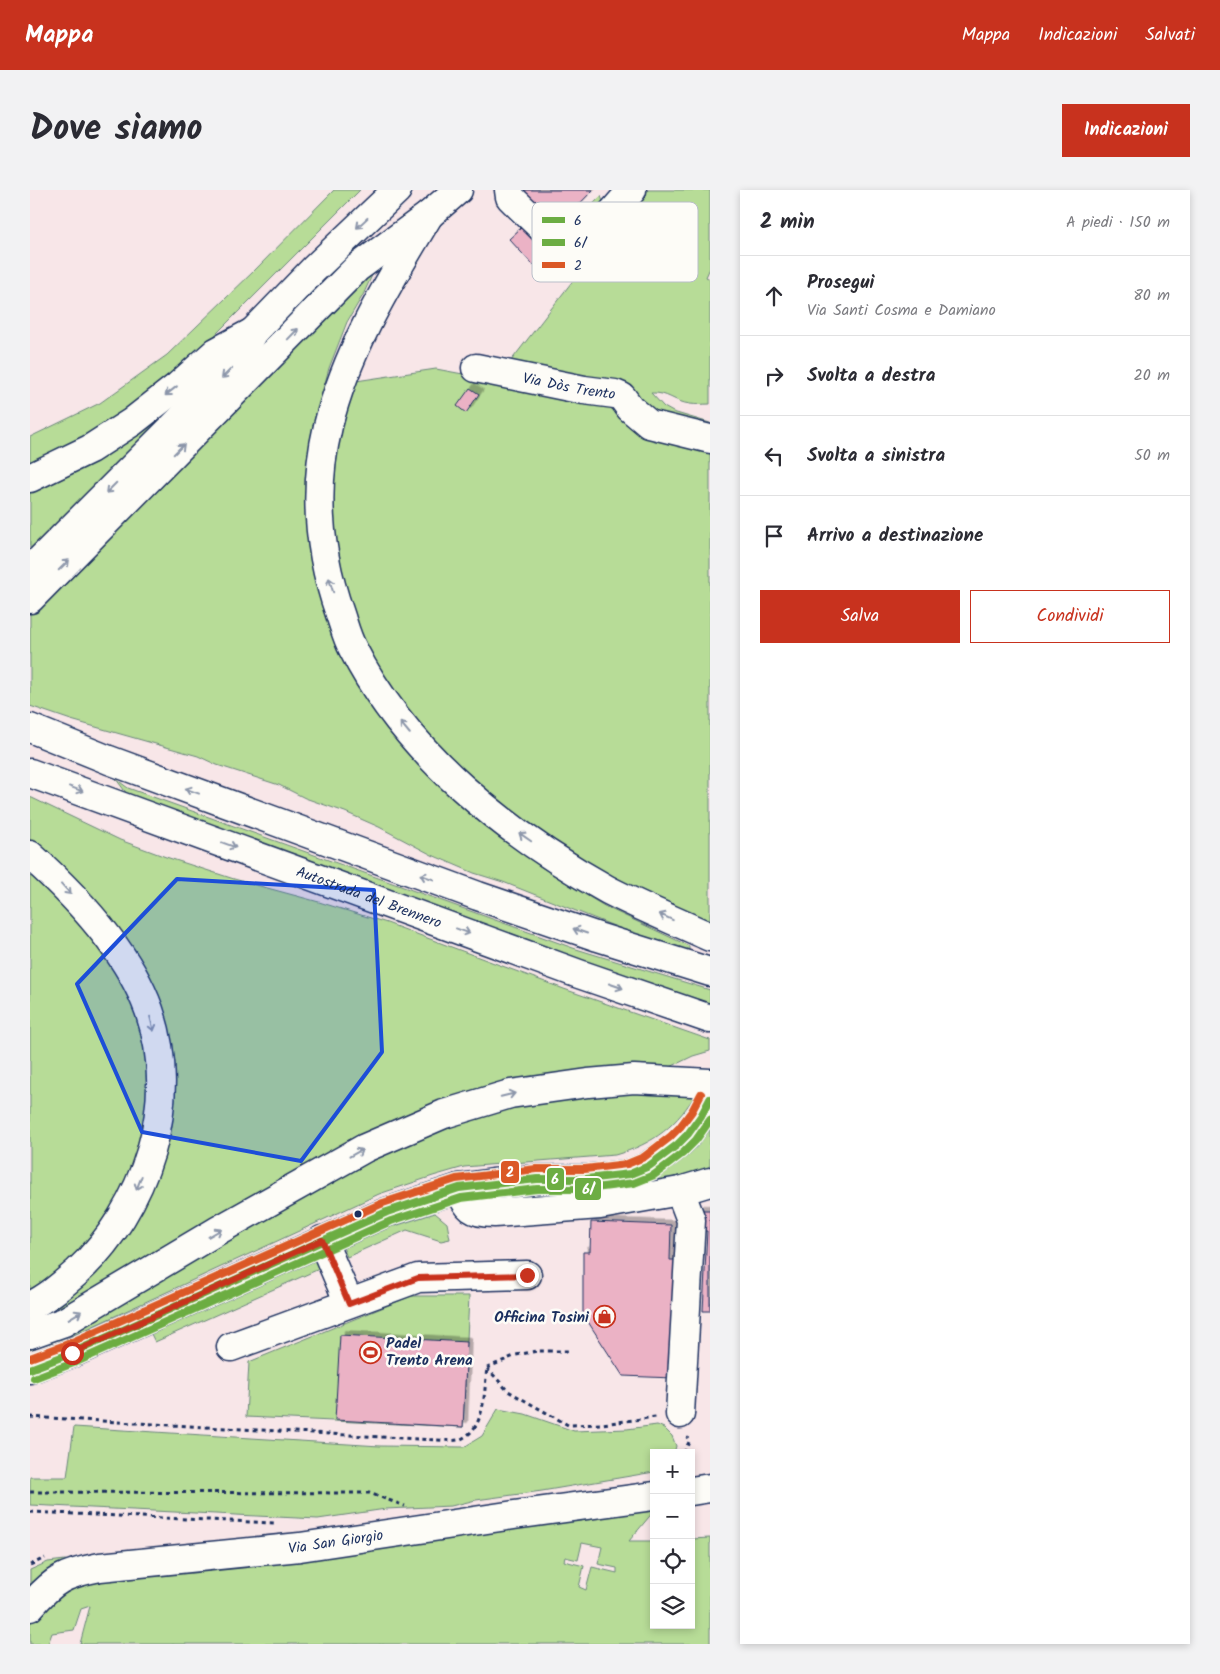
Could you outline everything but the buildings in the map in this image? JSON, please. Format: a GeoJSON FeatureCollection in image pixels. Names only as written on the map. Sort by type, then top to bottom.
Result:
{"type":"FeatureCollection","features":[{"type":"Feature","properties":{"kind":"main road"},"geometry":{"type":"LineString","coordinates":[[30,570],[234,366],[253,332],[314,269],[397,190]]}},
{"type":"Feature","properties":{"kind":"main road"},"geometry":{"type":"LineString","coordinates":[[30,599],[357,268],[429,215],[458,190]]}},
{"type":"Feature","properties":{"kind":"main road"},"geometry":{"type":"LineString","coordinates":[[510,190],[510,197],[532,218]]}},
{"type":"Feature","properties":{"kind":"main road"},"geometry":{"type":"LineString","coordinates":[[622,202],[632,190]]}},
{"type":"Feature","properties":{"kind":"main road"},"geometry":{"type":"LineString","coordinates":[[429,215],[360,335],[336,401],[321,466],[319,497],[321,536],[326,568],[352,648],[391,711],[450,776],[488,810],[554,857],[609,890],[710,937]]}},
{"type":"Feature","properties":{"kind":"main road"},"geometry":{"type":"LineString","coordinates":[[30,478],[90,449],[132,422],[178,386],[216,352],[253,332]]}},
{"type":"Feature","properties":{"kind":"main road","name":"Via Dòs Trento"},"geometry":{"type":"LineString","coordinates":[[476,368],[584,390],[615,394],[622,397],[630,408],[649,424],[710,438]]}},
{"type":"Feature","properties":{"kind":"main road"},"geometry":{"type":"LineString","coordinates":[[30,728],[109,760],[478,896],[598,937],[710,972]]}},
{"type":"Feature","properties":{"kind":"main road","name":"Autostrada del Brennero"},"geometry":{"type":"LineString","coordinates":[[30,773],[579,974],[710,1019]]}},
{"type":"Feature","properties":{"kind":"main road"},"geometry":{"type":"LineString","coordinates":[[30,855],[59,881],[91,916],[115,947],[149,1010],[157,1043],[161,1078],[160,1111],[151,1152],[135,1193],[119,1223],[94,1256],[66,1281],[30,1306]]}},
{"type":"Feature","properties":{"kind":"main road"},"geometry":{"type":"LineString","coordinates":[[30,1334],[64,1322],[217,1231],[365,1148],[444,1114],[510,1094],[588,1082],[634,1079],[710,1083]]}},
{"type":"Feature","properties":{"kind":"main road"},"geometry":{"type":"LineString","coordinates":[[30,1369],[72,1353],[388,1212],[459,1188],[537,1179],[586,1179],[630,1174],[649,1166],[677,1145],[701,1116],[710,1099]]}},
{"type":"Feature","properties":{"kind":"main road"},"geometry":{"type":"LineString","coordinates":[[459,1188],[466,1204],[473,1210],[481,1213],[600,1205],[680,1191],[710,1182]]}},
{"type":"Feature","properties":{"kind":"main road"},"geometry":{"type":"LineString","coordinates":[[680,1191],[691,1220],[680,1414]]}},
{"type":"Feature","properties":{"kind":"main road"},"geometry":{"type":"LineString","coordinates":[[322,1240],[349,1304]]}},
{"type":"Feature","properties":{"kind":"main road"},"geometry":{"type":"LineString","coordinates":[[231,1347],[418,1278],[527,1275]]}},
{"type":"Feature","properties":{"kind":"main road"},"geometry":{"type":"LineString","coordinates":[[695,1490],[710,1488]]}},
{"type":"Feature","properties":{"kind":"main road","name":"Via San Giorgio"},"geometry":{"type":"LineString","coordinates":[[30,1607],[38,1597],[62,1577],[100,1567],[300,1547],[650,1497]]}},
{"type":"Feature","properties":{"kind":"path"},"geometry":{"type":"LineString","coordinates":[[487,1368],[516,1355],[537,1351],[570,1351]]}},
{"type":"Feature","properties":{"kind":"path"},"geometry":{"type":"LineString","coordinates":[[487,1368],[508,1391],[568,1425],[602,1424],[680,1414]]}},
{"type":"Feature","properties":{"kind":"path"},"geometry":{"type":"LineString","coordinates":[[30,1417],[462,1440],[475,1429],[482,1411],[487,1368]]}},
{"type":"Feature","properties":{"kind":"path"},"geometry":{"type":"LineString","coordinates":[[30,1492],[369,1493],[412,1509]]}},
{"type":"Feature","properties":{"kind":"path"},"geometry":{"type":"LineString","coordinates":[[30,1512],[282,1523]]}},
{"type":"Feature","properties":{"kind":"highlighted area"},"geometry":{"type":"Polygon","coordinates":[[[177,879],[374,890],[382,1052],[301,1161],[142,1132],[77,984],[177,879]]]}},
{"type":"Feature","properties":{"kind":"green space"},"geometry":{"type":"Polygon","coordinates":[[[334,190],[360,190],[160,390],[30,471],[30,437],[100,403],[167,355],[334,190]]]}},
{"type":"Feature","properties":{"kind":"green space"},"geometry":{"type":"Polygon","coordinates":[[[648,190],[710,190],[710,268],[706,277],[710,279],[710,404],[690,404],[662,394],[651,393],[664,407],[673,412],[710,423],[710,431],[507,366],[572,282],[698,282],[698,202],[638,202],[648,190]]]}},
{"type":"Feature","properties":{"kind":"green space"},"geometry":{"type":"Polygon","coordinates":[[[601,196],[603,202],[595,202],[601,196]]]}},
{"type":"Feature","properties":{"kind":"green space"},"geometry":{"type":"Polygon","coordinates":[[[371,268],[374,271],[363,295],[347,322],[329,368],[319,405],[311,485],[329,615],[485,822],[538,865],[606,907],[689,946],[689,952],[624,930],[503,882],[474,873],[432,855],[379,827],[345,812],[305,798],[279,785],[217,765],[198,756],[71,720],[30,706],[30,611],[371,268]]]}},
{"type":"Feature","properties":{"kind":"green space"},"geometry":{"type":"Polygon","coordinates":[[[215,366],[30,554],[30,487],[215,366]]]}},
{"type":"Feature","properties":{"kind":"green space"},"geometry":{"type":"Polygon","coordinates":[[[436,369],[522,385],[610,405],[710,445],[710,930],[683,919],[487,803],[388,691],[346,607],[330,505],[336,447],[356,381],[436,369]]]}},
{"type":"Feature","properties":{"kind":"green space"},"geometry":{"type":"Polygon","coordinates":[[[116,779],[128,788],[573,948],[710,990],[710,1005],[619,975],[127,794],[116,779]]]}},
{"type":"Feature","properties":{"kind":"green space"},"geometry":{"type":"Polygon","coordinates":[[[30,797],[120,840],[166,857],[234,879],[387,923],[564,989],[710,1040],[710,1051],[693,1056],[662,1071],[502,1087],[30,1325],[122,1231],[168,1056],[50,856],[30,840],[30,797]]]}},
{"type":"Feature","properties":{"kind":"green space"},"geometry":{"type":"Polygon","coordinates":[[[30,869],[58,894],[114,968],[137,1013],[148,1055],[152,1098],[133,1178],[87,1251],[30,1296],[30,869]]]}},
{"type":"Feature","properties":{"kind":"green space"},"geometry":{"type":"Polygon","coordinates":[[[698,1090],[682,1113],[664,1132],[642,1145],[615,1155],[464,1167],[379,1194],[76,1334],[30,1350],[30,1342],[298,1194],[450,1121],[583,1091],[698,1090]]]}},
{"type":"Feature","properties":{"kind":"green space"},"geometry":{"type":"Polygon","coordinates":[[[710,1126],[710,1165],[706,1171],[624,1192],[503,1198],[495,1196],[599,1185],[710,1126]]]}},
{"type":"Feature","properties":{"kind":"green space"},"geometry":{"type":"Polygon","coordinates":[[[435,1213],[447,1223],[450,1239],[441,1241],[407,1230],[347,1257],[342,1245],[388,1223],[395,1226],[435,1213]]]}},
{"type":"Feature","properties":{"kind":"green space"},"geometry":{"type":"Polygon","coordinates":[[[315,1257],[319,1269],[155,1342],[150,1332],[315,1257]]]}},
{"type":"Feature","properties":{"kind":"green space","name":"Padel Trento Arena"},"geometry":{"type":"Polygon","coordinates":[[[411,1296],[469,1296],[463,1427],[246,1417],[249,1362],[411,1296]]]}},
{"type":"Feature","properties":{"kind":"green space"},"geometry":{"type":"Polygon","coordinates":[[[498,1409],[525,1414],[574,1431],[627,1429],[657,1425],[664,1428],[672,1436],[676,1446],[675,1449],[650,1449],[650,1473],[476,1500],[451,1506],[386,1509],[318,1519],[30,1505],[30,1477],[67,1477],[74,1427],[380,1446],[464,1447],[482,1436],[498,1409]]]}},
{"type":"Feature","properties":{"kind":"green space"},"geometry":{"type":"Polygon","coordinates":[[[650,1503],[650,1516],[629,1541],[650,1541],[650,1629],[695,1629],[695,1539],[710,1538],[710,1644],[80,1644],[90,1606],[81,1609],[74,1630],[52,1633],[48,1644],[30,1644],[30,1619],[35,1613],[79,1582],[650,1503]],[[582,1543],[578,1560],[565,1557],[564,1561],[584,1566],[579,1587],[586,1590],[592,1567],[617,1573],[617,1568],[598,1564],[602,1547],[582,1543]]]}},
{"type":"Feature","properties":{"kind":"green space"},"geometry":{"type":"Polygon","coordinates":[[[65,1560],[74,1562],[30,1589],[30,1570],[48,1562],[65,1560]]]}},
{"type":"Feature","properties":{"kind":"transit line","name":"2"},"geometry":{"type":"LineString","coordinates":[[30,1358],[68,1344],[383,1203],[456,1179],[536,1169],[585,1169],[627,1164],[644,1157],[670,1137],[692,1111],[701,1094]]}},
{"type":"Feature","properties":{"kind":"transit line","name":"6"},"geometry":{"type":"LineString","coordinates":[[30,1369],[72,1353],[387,1212],[459,1188],[537,1179],[586,1179],[630,1174],[649,1166],[677,1145],[701,1116],[710,1099]]}},
{"type":"Feature","properties":{"kind":"transit line","name":"6/"},"geometry":{"type":"LineString","coordinates":[[34,1378],[76,1362],[391,1221],[461,1198],[537,1189],[587,1189],[634,1183],[654,1175],[683,1153],[696,1140],[710,1120]]}},
{"type":"Feature","properties":{"kind":"place","name":"Officina Tosini"},"geometry":{"type":"Point","coordinates":[605,1317]}},
{"type":"Feature","properties":{"kind":"place","name":"Padel Trento Arena"},"geometry":{"type":"Point","coordinates":[370,1352]}},
{"type":"Feature","properties":{"kind":"route"},"geometry":{"type":"LineString","coordinates":[[72,1353],[322,1240],[349,1304],[418,1278],[527,1275]]}}]}
